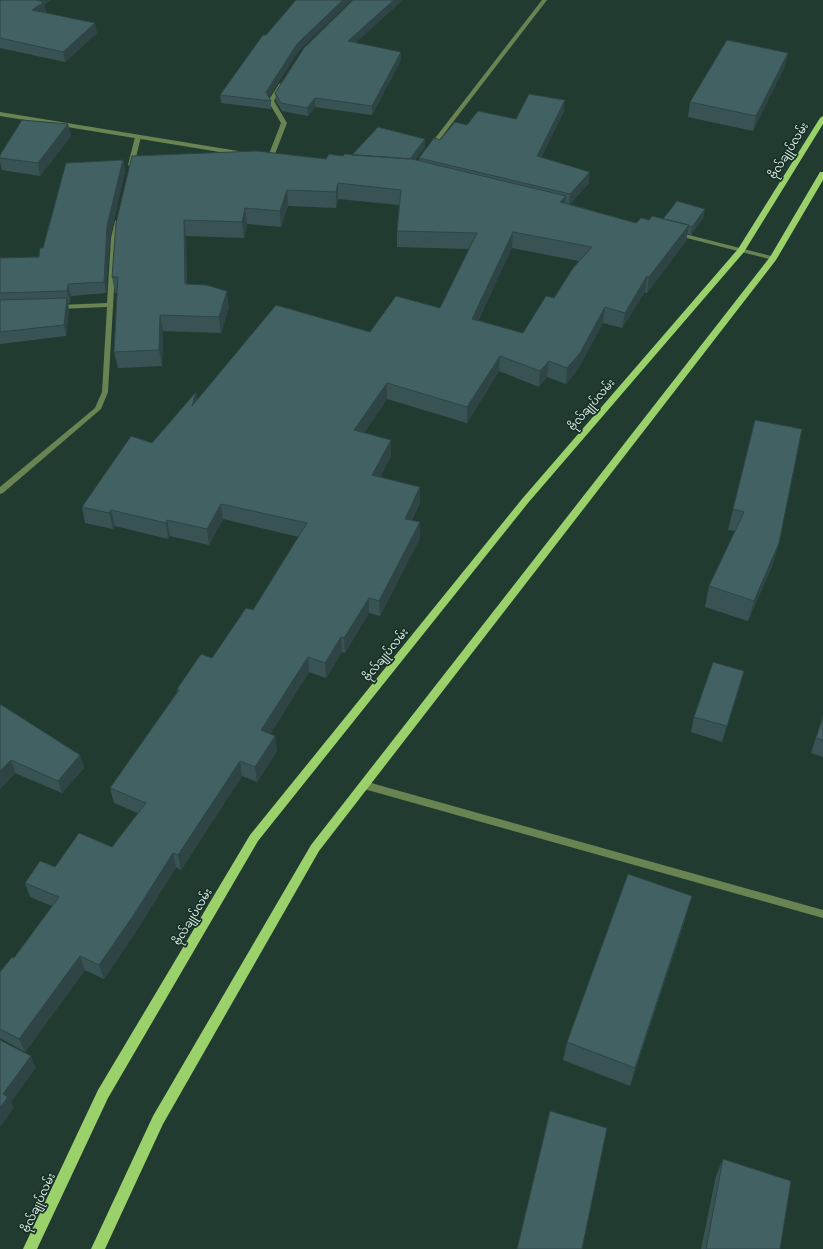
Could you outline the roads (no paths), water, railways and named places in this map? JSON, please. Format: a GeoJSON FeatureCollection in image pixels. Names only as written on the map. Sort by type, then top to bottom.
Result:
{"type":"FeatureCollection","features":[{"type":"Feature","properties":{"kind":"main road","name":"ဗိုလ်ချုပ်လမ်း"},"geometry":{"type":"LineString","coordinates":[[30,1249],[103,1094],[254,838],[525,501],[741,250],[823,118]]}},
{"type":"Feature","properties":{"kind":"main road"},"geometry":{"type":"LineString","coordinates":[[98,1249],[158,1120],[315,848],[773,258],[823,174]]}},
{"type":"Feature","properties":{"kind":"street"},"geometry":{"type":"LineString","coordinates":[[426,153],[545,0]]}},
{"type":"Feature","properties":{"kind":"street"},"geometry":{"type":"LineString","coordinates":[[263,158],[274,159],[284,123],[271,101],[284,81]]}},
{"type":"Feature","properties":{"kind":"street"},"geometry":{"type":"LineString","coordinates":[[0,114],[247,155]]}},
{"type":"Feature","properties":{"kind":"street"},"geometry":{"type":"LineString","coordinates":[[130,173],[138,137]]}},
{"type":"Feature","properties":{"kind":"street"},"geometry":{"type":"LineString","coordinates":[[0,490],[98,409],[105,392],[114,238],[119,217]]}},
{"type":"Feature","properties":{"kind":"street"},"geometry":{"type":"LineString","coordinates":[[673,233],[773,258]]}},
{"type":"Feature","properties":{"kind":"street"},"geometry":{"type":"LineString","coordinates":[[48,307],[110,305]]}},
{"type":"Feature","properties":{"kind":"street"},"geometry":{"type":"LineString","coordinates":[[364,785],[823,914]]}}]}
